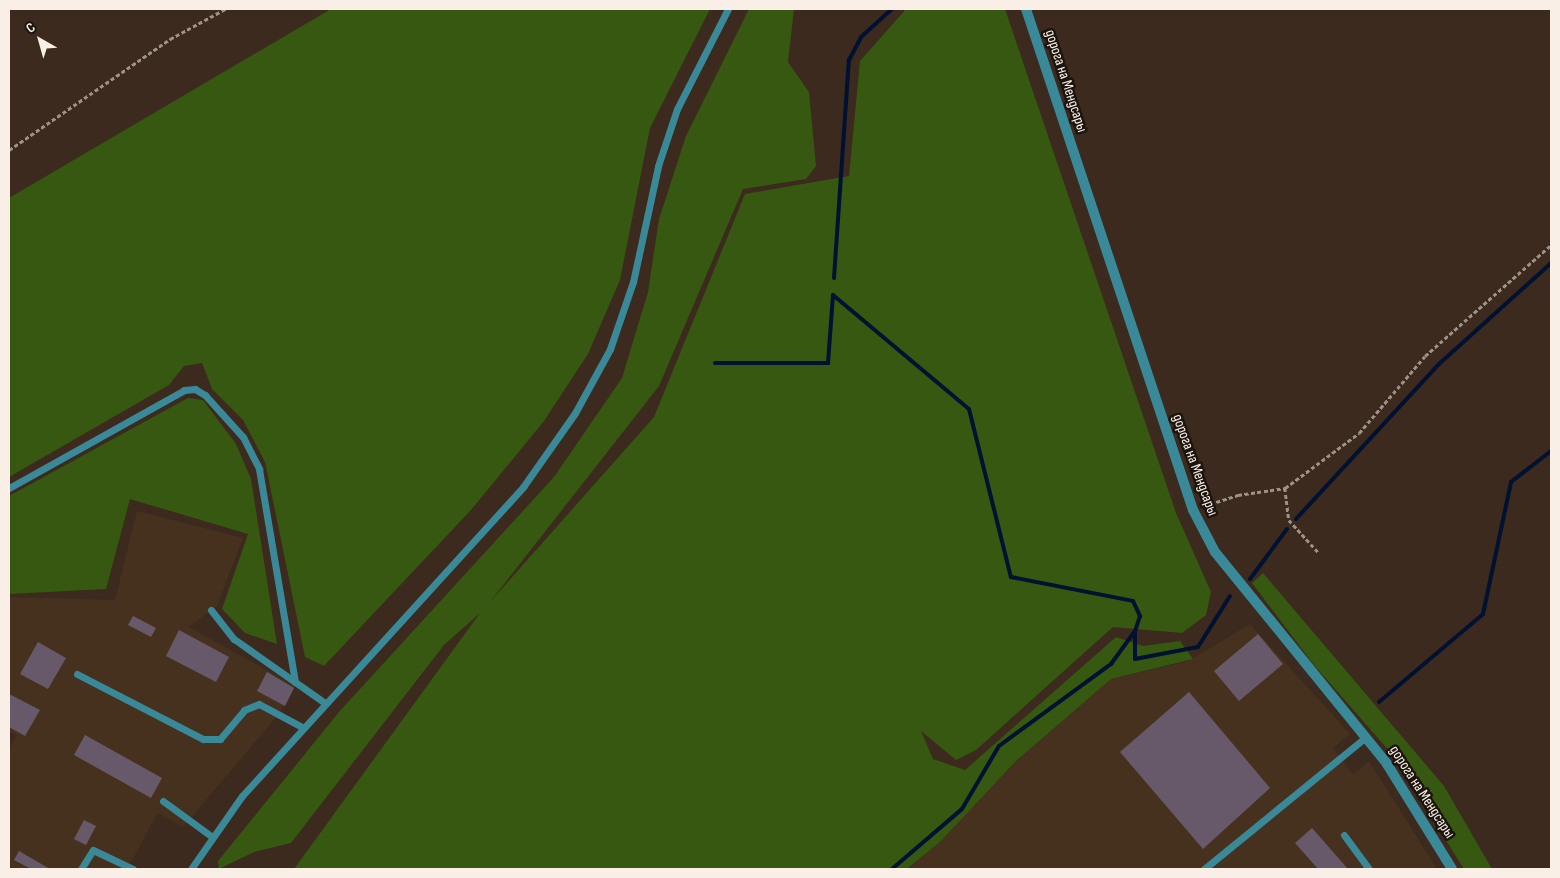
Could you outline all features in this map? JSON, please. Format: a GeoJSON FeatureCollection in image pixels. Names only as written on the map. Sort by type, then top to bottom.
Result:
{"type":"FeatureCollection","features":[{"type":"Feature","properties":{"kind":"street","name":"дорога на Мендсары"},"geometry":{"type":"LineString","coordinates":[[1026,9],[1193,510],[1215,552],[1366,737],[1407,793],[1452,869]]}},
{"type":"Feature","properties":{"kind":"lane"},"geometry":{"type":"LineString","coordinates":[[191,869],[211,836],[302,727],[523,487],[575,413],[610,349],[633,282],[658,166],[677,109],[728,9]]}},
{"type":"Feature","properties":{"kind":"lane"},"geometry":{"type":"LineString","coordinates":[[9,488],[184,390],[195,389],[205,395],[243,437],[259,469],[295,682]]}},
{"type":"Feature","properties":{"kind":"lane"},"geometry":{"type":"LineString","coordinates":[[212,610],[234,639],[326,703]]}},
{"type":"Feature","properties":{"kind":"lane"},"geometry":{"type":"LineString","coordinates":[[77,674],[203,739],[220,739],[244,710],[259,704],[302,727]]}},
{"type":"Feature","properties":{"kind":"lane"},"geometry":{"type":"LineString","coordinates":[[1204,869],[1366,737]]}},
{"type":"Feature","properties":{"kind":"lane"},"geometry":{"type":"LineString","coordinates":[[163,800],[211,836]]}},
{"type":"Feature","properties":{"kind":"lane"},"geometry":{"type":"LineString","coordinates":[[1344,835],[1369,869]]}},
{"type":"Feature","properties":{"kind":"lane"},"geometry":{"type":"LineString","coordinates":[[81,869],[93,850],[133,869]]}},
{"type":"Feature","properties":{"kind":"path"},"geometry":{"type":"LineString","coordinates":[[9,150],[170,39],[225,9]]}},
{"type":"Feature","properties":{"kind":"path"},"geometry":{"type":"LineString","coordinates":[[1193,510],[1238,495],[1285,488],[1359,434],[1425,356],[1551,245]]}},
{"type":"Feature","properties":{"kind":"path"},"geometry":{"type":"LineString","coordinates":[[1285,488],[1289,520],[1318,552]]}},
{"type":"Feature","properties":{"kind":"shaded area"},"geometry":{"type":"Polygon","coordinates":[[[137,511],[243,538],[217,606],[189,627],[295,686],[279,714],[183,827],[158,813],[127,869],[9,869],[9,749],[17,735],[9,731],[9,597],[115,600],[137,511]]]}},
{"type":"Feature","properties":{"kind":"shaded area"},"geometry":{"type":"Polygon","coordinates":[[[1250,624],[1350,734],[1333,748],[1353,775],[1369,761],[1437,869],[908,869],[938,844],[1016,761],[1111,679],[1189,661],[1250,624]]]}},
{"type":"Feature","properties":{"kind":"green space"},"geometry":{"type":"Polygon","coordinates":[[[331,9],[710,9],[650,128],[620,280],[588,354],[544,421],[471,510],[324,666],[305,657],[265,462],[243,420],[212,389],[202,363],[184,366],[169,385],[9,477],[9,198],[331,9]]]}},
{"type":"Feature","properties":{"kind":"green space"},"geometry":{"type":"Polygon","coordinates":[[[749,9],[794,9],[788,62],[809,92],[816,166],[806,179],[743,189],[659,386],[490,602],[654,417],[745,194],[849,176],[860,61],[906,9],[1005,9],[1176,513],[1211,592],[1206,615],[1182,633],[1113,627],[976,750],[956,760],[921,731],[933,759],[965,770],[1116,637],[1143,646],[1180,641],[1193,659],[1111,679],[1016,761],[940,842],[907,869],[294,869],[480,613],[444,645],[291,843],[254,852],[219,869],[218,861],[339,712],[554,477],[622,378],[648,292],[659,219],[686,136],[749,9]]]}},
{"type":"Feature","properties":{"kind":"green space"},"geometry":{"type":"Polygon","coordinates":[[[188,398],[203,400],[236,444],[251,479],[277,644],[245,633],[222,609],[248,534],[130,499],[106,589],[9,594],[9,496],[188,398]]]}},
{"type":"Feature","properties":{"kind":"green space"},"geometry":{"type":"Polygon","coordinates":[[[1263,573],[1444,786],[1492,869],[1464,869],[1391,753],[1314,665],[1252,583],[1263,573]]]}},
{"type":"Feature","properties":{"kind":"building"},"geometry":{"type":"Polygon","coordinates":[[[133,616],[156,628],[151,637],[128,625],[133,616]]]}},
{"type":"Feature","properties":{"kind":"building"},"geometry":{"type":"Polygon","coordinates":[[[179,630],[229,657],[216,682],[166,656],[179,630]]]}},
{"type":"Feature","properties":{"kind":"building"},"geometry":{"type":"Polygon","coordinates":[[[1258,634],[1283,664],[1239,701],[1214,671],[1258,634]]]}},
{"type":"Feature","properties":{"kind":"building"},"geometry":{"type":"Polygon","coordinates":[[[38,642],[66,658],[48,689],[20,674],[38,642]]]}},
{"type":"Feature","properties":{"kind":"building"},"geometry":{"type":"Polygon","coordinates":[[[267,672],[294,688],[285,706],[257,691],[267,672]]]}},
{"type":"Feature","properties":{"kind":"building"},"geometry":{"type":"Polygon","coordinates":[[[1189,692],[1270,788],[1203,849],[1120,752],[1189,692]]]}},
{"type":"Feature","properties":{"kind":"building"},"geometry":{"type":"Polygon","coordinates":[[[9,694],[40,710],[25,736],[9,727],[9,694]]]}},
{"type":"Feature","properties":{"kind":"building"},"geometry":{"type":"Polygon","coordinates":[[[85,735],[162,778],[151,798],[74,755],[85,735]]]}},
{"type":"Feature","properties":{"kind":"building"},"geometry":{"type":"Polygon","coordinates":[[[84,820],[96,826],[86,845],[74,839],[84,820]]]}},
{"type":"Feature","properties":{"kind":"building"},"geometry":{"type":"Polygon","coordinates":[[[1312,828],[1348,869],[1318,869],[1295,843],[1312,828]]]}},
{"type":"Feature","properties":{"kind":"building"},"geometry":{"type":"Polygon","coordinates":[[[19,851],[50,869],[31,869],[14,860],[19,851]]]}},
{"type":"Feature","properties":{"kind":"waterway"},"geometry":{"type":"LineString","coordinates":[[834,278],[849,60],[861,37],[892,9]]}},
{"type":"Feature","properties":{"kind":"waterway"},"geometry":{"type":"LineString","coordinates":[[1296,519],[1439,364],[1551,263]]}},
{"type":"Feature","properties":{"kind":"waterway"},"geometry":{"type":"LineString","coordinates":[[833,295],[969,409],[1011,577],[1133,601],[1140,616],[1135,631]]}},
{"type":"Feature","properties":{"kind":"waterway"},"geometry":{"type":"LineString","coordinates":[[715,363],[828,363],[833,295]]}},
{"type":"Feature","properties":{"kind":"waterway"},"geometry":{"type":"LineString","coordinates":[[1379,702],[1483,614],[1511,482],[1551,451]]}},
{"type":"Feature","properties":{"kind":"waterway"},"geometry":{"type":"LineString","coordinates":[[1250,579],[1287,529]]}},
{"type":"Feature","properties":{"kind":"waterway"},"geometry":{"type":"LineString","coordinates":[[892,869],[962,809],[999,746],[1111,664],[1135,631],[1135,659],[1198,647],[1230,596]]}}]}
